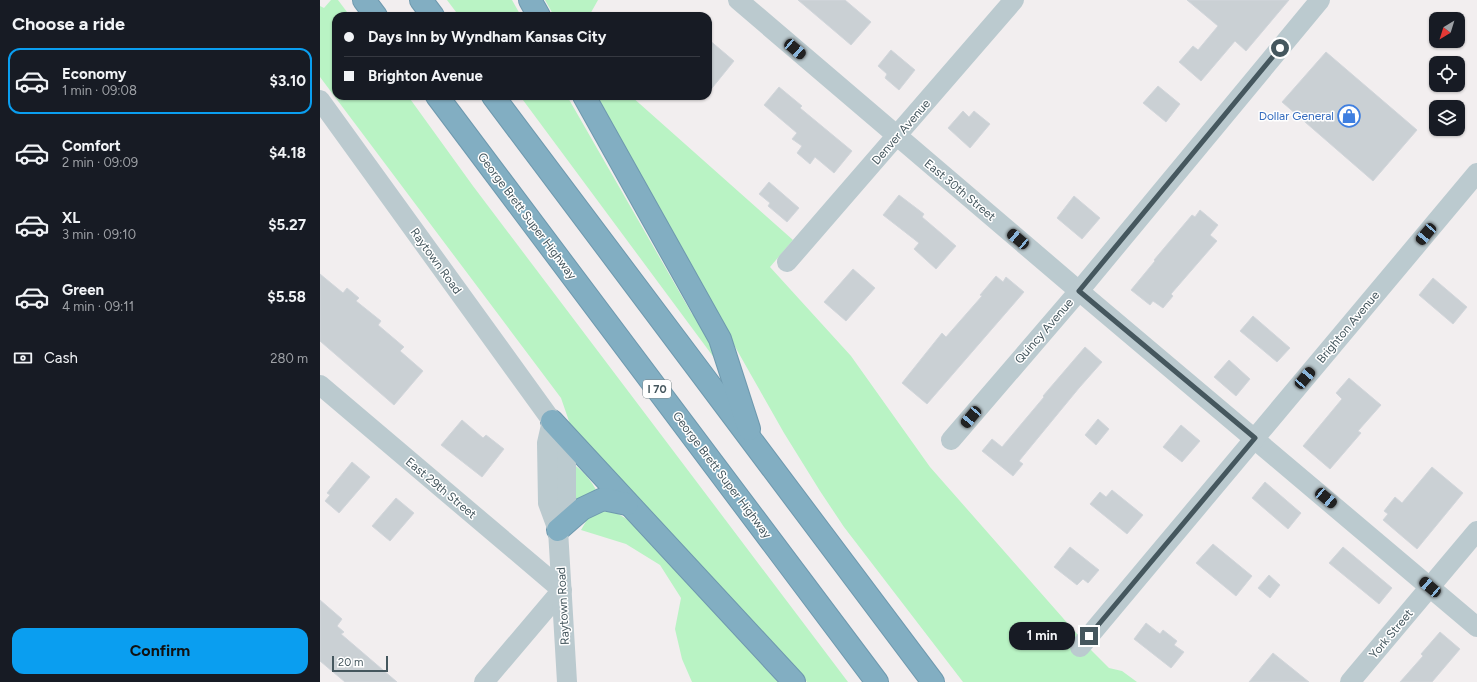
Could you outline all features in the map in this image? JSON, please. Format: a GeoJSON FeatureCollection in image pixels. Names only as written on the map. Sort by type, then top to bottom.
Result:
{"type":"FeatureCollection","features":[{"type":"Feature","properties":{"kind":"highway"},"geometry":{"type":"LineString","coordinates":[[421,0],[430,12]]}},
{"type":"Feature","properties":{"kind":"highway"},"geometry":{"type":"LineString","coordinates":[[530,0],[537,12]]}},
{"type":"Feature","properties":{"kind":"highway","name":"George Brett Super Highway"},"geometry":{"type":"LineString","coordinates":[[440,100],[877,682]]}},
{"type":"Feature","properties":{"kind":"highway"},"geometry":{"type":"LineString","coordinates":[[496,100],[933,682]]}},
{"type":"Feature","properties":{"kind":"highway"},"geometry":{"type":"LineString","coordinates":[[586,100],[720,339],[755,445]]}},
{"type":"Feature","properties":{"kind":"highway"},"geometry":{"type":"LineString","coordinates":[[552,421],[627,504],[794,682]]}},
{"type":"Feature","properties":{"kind":"highway"},"geometry":{"type":"LineString","coordinates":[[558,530],[582,508],[603,499],[627,504]]}},
{"type":"Feature","properties":{"kind":"street","name":"East 30th Street"},"geometry":{"type":"LineString","coordinates":[[738,0],[1079,291],[1255,438],[1477,627]]}},
{"type":"Feature","properties":{"kind":"street","name":"Denver Avenue"},"geometry":{"type":"LineString","coordinates":[[787,262],[1014,0]]}},
{"type":"Feature","properties":{"kind":"street","name":"Quincy Avenue"},"geometry":{"type":"LineString","coordinates":[[951,440],[1079,291],[1320,0]]}},
{"type":"Feature","properties":{"kind":"street","name":"Raytown Road"},"geometry":{"type":"LineString","coordinates":[[320,100],[552,421],[566,449],[566,504],[558,530],[567,682]]}},
{"type":"Feature","properties":{"kind":"street","name":"Brighton Avenue"},"geometry":{"type":"LineString","coordinates":[[1080,647],[1477,173]]}},
{"type":"Feature","properties":{"kind":"street","name":"East 29th Street"},"geometry":{"type":"LineString","coordinates":[[320,385],[562,590]]}},
{"type":"Feature","properties":{"kind":"street","name":"York Street"},"geometry":{"type":"LineString","coordinates":[[1350,682],[1477,531]]}},
{"type":"Feature","properties":{"kind":"street"},"geometry":{"type":"LineString","coordinates":[[484,682],[562,590]]}},
{"type":"Feature","properties":{"kind":"green space"},"geometry":{"type":"Polygon","coordinates":[[[331,0],[338,0],[347,12],[332,12],[332,93],[320,77],[320,6],[324,8],[331,0]]]}},
{"type":"Feature","properties":{"kind":"green space"},"geometry":{"type":"Polygon","coordinates":[[[447,0],[512,0],[519,12],[456,12],[447,0]]]}},
{"type":"Feature","properties":{"kind":"green space"},"geometry":{"type":"Polygon","coordinates":[[[545,0],[598,0],[591,12],[552,12],[545,0]]]}},
{"type":"Feature","properties":{"kind":"green space"},"geometry":{"type":"Polygon","coordinates":[[[337,100],[411,100],[473,186],[848,682],[807,682],[581,440],[570,424],[561,398],[337,100]]]}},
{"type":"Feature","properties":{"kind":"green space"},"geometry":{"type":"Polygon","coordinates":[[[523,100],[569,100],[692,314],[699,318],[717,351],[715,359],[523,100]]]}},
{"type":"Feature","properties":{"kind":"green space"},"geometry":{"type":"Polygon","coordinates":[[[597,100],[636,100],[793,240],[770,267],[851,356],[930,467],[1092,651],[1109,668],[1122,671],[1137,682],[963,682],[844,527],[820,491],[784,433],[611,128],[597,100]]]}},
{"type":"Feature","properties":{"kind":"green space"},"geometry":{"type":"Polygon","coordinates":[[[573,464],[587,476],[597,492],[576,500],[573,464]]]}},
{"type":"Feature","properties":{"kind":"green space"},"geometry":{"type":"Polygon","coordinates":[[[597,511],[615,512],[630,521],[778,682],[692,682],[682,659],[675,629],[681,598],[660,565],[626,544],[581,530],[588,518],[597,511]]]}},
{"type":"Feature","properties":{"kind":"building"},"geometry":{"type":"Polygon","coordinates":[[[798,0],[845,0],[871,22],[851,45],[798,0]]]}},
{"type":"Feature","properties":{"kind":"building"},"geometry":{"type":"Polygon","coordinates":[[[1187,0],[1289,0],[1246,51],[1235,41],[1201,81],[1179,62],[1193,46],[1198,50],[1218,26],[1187,0]]]}},
{"type":"Feature","properties":{"kind":"building"},"geometry":{"type":"Polygon","coordinates":[[[712,42],[734,61],[712,88],[712,42]]]}},
{"type":"Feature","properties":{"kind":"building"},"geometry":{"type":"Polygon","coordinates":[[[891,50],[915,70],[899,90],[885,78],[887,74],[878,66],[891,50]]]}},
{"type":"Feature","properties":{"kind":"building","name":"Dollar General"},"geometry":{"type":"Polygon","coordinates":[[[1326,52],[1417,130],[1373,181],[1282,102],[1326,52]]]}},
{"type":"Feature","properties":{"kind":"building"},"geometry":{"type":"Polygon","coordinates":[[[1158,86],[1180,104],[1166,122],[1143,103],[1158,86]]]}},
{"type":"Feature","properties":{"kind":"building"},"geometry":{"type":"Polygon","coordinates":[[[779,87],[802,106],[800,108],[852,151],[834,173],[815,157],[810,164],[797,153],[802,146],[792,139],[797,133],[764,105],[779,87]]]}},
{"type":"Feature","properties":{"kind":"building"},"geometry":{"type":"Polygon","coordinates":[[[963,111],[969,117],[974,111],[990,124],[970,148],[948,128],[963,111]]]}},
{"type":"Feature","properties":{"kind":"building"},"geometry":{"type":"Polygon","coordinates":[[[769,182],[799,208],[787,222],[768,206],[770,203],[759,194],[769,182]]]}},
{"type":"Feature","properties":{"kind":"building"},"geometry":{"type":"Polygon","coordinates":[[[899,195],[924,214],[922,217],[956,246],[936,269],[914,249],[919,243],[883,215],[899,195]]]}},
{"type":"Feature","properties":{"kind":"building"},"geometry":{"type":"Polygon","coordinates":[[[1074,196],[1100,218],[1082,239],[1057,218],[1074,196]]]}},
{"type":"Feature","properties":{"kind":"building"},"geometry":{"type":"Polygon","coordinates":[[[1200,210],[1218,225],[1210,235],[1217,241],[1171,294],[1173,296],[1163,308],[1153,301],[1150,305],[1131,290],[1192,215],[1195,217],[1200,210]]]}},
{"type":"Feature","properties":{"kind":"building"},"geometry":{"type":"Polygon","coordinates":[[[853,269],[875,288],[846,321],[824,302],[853,269]]]}},
{"type":"Feature","properties":{"kind":"building"},"geometry":{"type":"Polygon","coordinates":[[[320,274],[343,293],[347,288],[359,298],[356,301],[381,321],[378,325],[404,347],[400,351],[423,371],[394,405],[320,341],[320,274]]]}},
{"type":"Feature","properties":{"kind":"building"},"geometry":{"type":"Polygon","coordinates":[[[996,276],[1003,282],[1006,277],[1024,292],[927,404],[902,383],[942,333],[946,337],[982,296],[980,295],[996,276]]]}},
{"type":"Feature","properties":{"kind":"building"},"geometry":{"type":"Polygon","coordinates":[[[1433,278],[1467,307],[1453,324],[1419,295],[1433,278]]]}},
{"type":"Feature","properties":{"kind":"building"},"geometry":{"type":"Polygon","coordinates":[[[1253,316],[1290,348],[1277,362],[1240,331],[1253,316]]]}},
{"type":"Feature","properties":{"kind":"building"},"geometry":{"type":"Polygon","coordinates":[[[1085,347],[1102,362],[1019,461],[1023,464],[1013,476],[982,451],[992,439],[1002,447],[1085,347]]]}},
{"type":"Feature","properties":{"kind":"building"},"geometry":{"type":"Polygon","coordinates":[[[1229,360],[1250,379],[1236,396],[1214,377],[1229,360]]]}},
{"type":"Feature","properties":{"kind":"building"},"geometry":{"type":"Polygon","coordinates":[[[1349,378],[1381,405],[1358,431],[1361,433],[1330,469],[1303,446],[1342,399],[1336,393],[1349,378]]]}},
{"type":"Feature","properties":{"kind":"building"},"geometry":{"type":"Polygon","coordinates":[[[1098,419],[1109,429],[1096,445],[1085,435],[1098,419]]]}},
{"type":"Feature","properties":{"kind":"building"},"geometry":{"type":"Polygon","coordinates":[[[462,420],[483,438],[486,435],[504,449],[482,477],[441,445],[462,420]]]}},
{"type":"Feature","properties":{"kind":"building"},"geometry":{"type":"Polygon","coordinates":[[[1181,425],[1200,441],[1182,462],[1163,447],[1181,425]]]}},
{"type":"Feature","properties":{"kind":"building"},"geometry":{"type":"Polygon","coordinates":[[[352,462],[370,477],[339,513],[325,501],[330,495],[327,493],[352,462]]]}},
{"type":"Feature","properties":{"kind":"building"},"geometry":{"type":"Polygon","coordinates":[[[1432,467],[1463,493],[1417,549],[1383,520],[1388,514],[1384,511],[1395,497],[1402,503],[1432,467]]]}},
{"type":"Feature","properties":{"kind":"building"},"geometry":{"type":"Polygon","coordinates":[[[1265,482],[1301,513],[1288,529],[1252,498],[1265,482]]]}},
{"type":"Feature","properties":{"kind":"building"},"geometry":{"type":"Polygon","coordinates":[[[1112,490],[1143,515],[1127,534],[1090,504],[1100,492],[1106,497],[1112,490]]]}},
{"type":"Feature","properties":{"kind":"building"},"geometry":{"type":"Polygon","coordinates":[[[396,498],[414,513],[390,541],[372,526],[396,498]]]}},
{"type":"Feature","properties":{"kind":"building"},"geometry":{"type":"Polygon","coordinates":[[[1213,544],[1252,576],[1236,596],[1196,563],[1213,544]]]}},
{"type":"Feature","properties":{"kind":"building"},"geometry":{"type":"Polygon","coordinates":[[[1070,547],[1099,570],[1088,583],[1083,579],[1077,585],[1054,567],[1070,547]]]}},
{"type":"Feature","properties":{"kind":"building"},"geometry":{"type":"Polygon","coordinates":[[[1343,547],[1392,588],[1379,604],[1329,563],[1343,547]]]}},
{"type":"Feature","properties":{"kind":"building"},"geometry":{"type":"Polygon","coordinates":[[[1269,575],[1280,585],[1270,598],[1258,588],[1269,575]]]}},
{"type":"Feature","properties":{"kind":"building"},"geometry":{"type":"Polygon","coordinates":[[[320,600],[342,619],[337,626],[344,632],[341,634],[397,682],[345,682],[320,661],[320,600]]]}},
{"type":"Feature","properties":{"kind":"building"},"geometry":{"type":"Polygon","coordinates":[[[1146,623],[1160,634],[1163,630],[1177,641],[1174,645],[1184,652],[1171,668],[1134,639],[1146,623]]]}},
{"type":"Feature","properties":{"kind":"building"},"geometry":{"type":"Polygon","coordinates":[[[1440,632],[1460,649],[1432,682],[1400,682],[1423,656],[1421,654],[1440,632]]]}},
{"type":"Feature","properties":{"kind":"building"},"geometry":{"type":"Polygon","coordinates":[[[1273,653],[1309,682],[1249,682],[1273,653]]]}},
{"type":"Feature","properties":{"kind":"place","name":"Dollar General"},"geometry":{"type":"Point","coordinates":[1349,116]}},
{"type":"Feature","properties":{"kind":"route"},"geometry":{"type":"LineString","coordinates":[[1089,636],[1255,438],[1079,291],[1280,48]]}}]}
